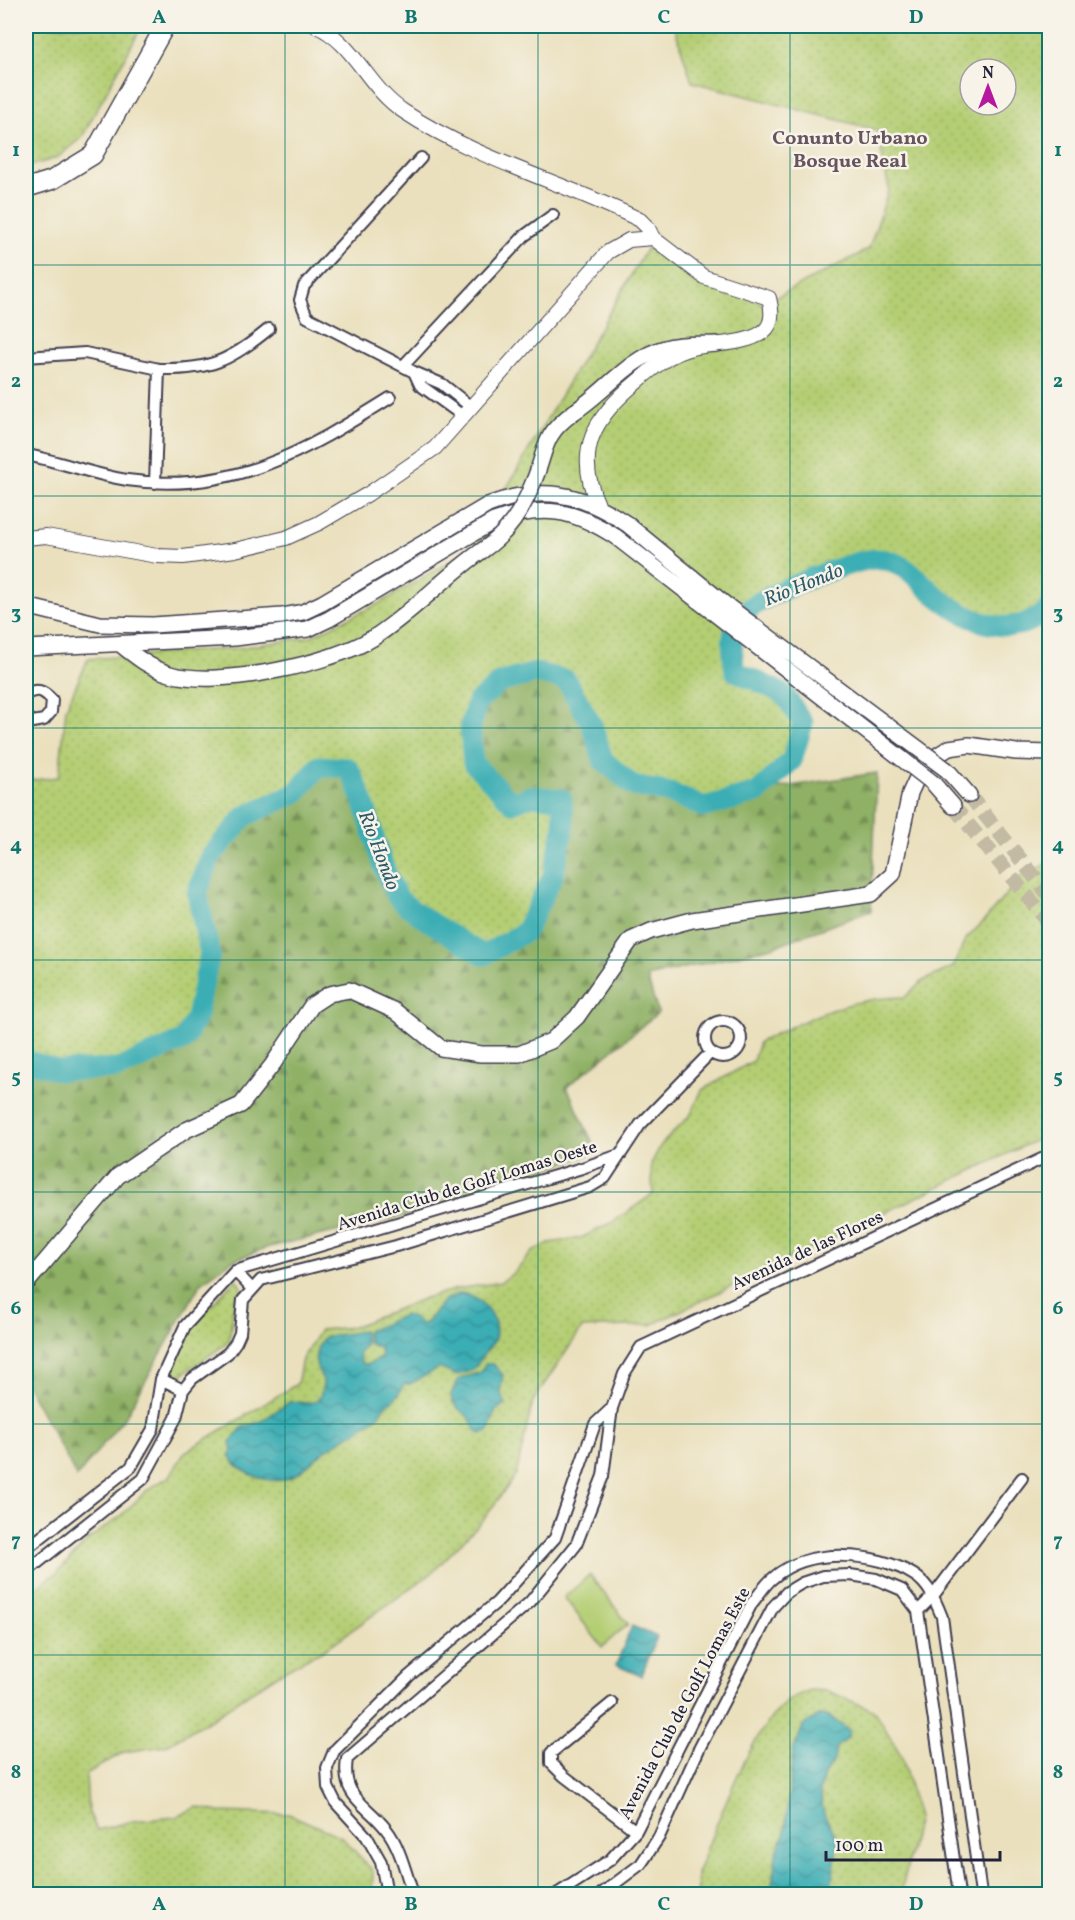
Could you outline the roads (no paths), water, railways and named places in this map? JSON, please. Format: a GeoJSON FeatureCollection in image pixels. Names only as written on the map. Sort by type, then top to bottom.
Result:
{"type":"FeatureCollection","features":[{"type":"Feature","properties":{"kind":"main road"},"geometry":{"type":"LineString","coordinates":[[26,188],[52,180],[93,155],[165,26]]}},
{"type":"Feature","properties":{"kind":"main road"},"geometry":{"type":"LineString","coordinates":[[120,644],[146,665],[172,675],[189,677],[263,673],[301,665],[350,650],[372,639],[420,605],[443,582],[501,538],[511,525],[535,481],[547,437],[574,412],[648,356],[666,348],[716,344]]}},
{"type":"Feature","properties":{"kind":"main road"},"geometry":{"type":"LineString","coordinates":[[26,606],[100,624],[153,625],[282,616],[303,612],[488,505],[515,495],[537,492],[561,494],[599,507],[627,524],[735,612],[947,770],[969,795]]}},
{"type":"Feature","properties":{"kind":"main road"},"geometry":{"type":"LineString","coordinates":[[26,648],[235,638],[308,629],[329,619],[494,521],[524,510],[556,511],[575,516],[616,537],[933,783],[953,806]]}},
{"type":"Feature","properties":{"kind":"main road"},"geometry":{"type":"LineString","coordinates":[[26,1284],[118,1176],[186,1130],[241,1105],[273,1064],[312,1005],[329,994],[349,990],[395,1011],[441,1048],[481,1054],[519,1054],[551,1041],[577,1017],[631,940],[651,931],[692,920],[871,894],[893,874],[910,793],[921,769],[949,748],[969,745],[1016,752],[1050,753]]}},
{"type":"Feature","properties":{"kind":"street"},"geometry":{"type":"LineString","coordinates":[[316,26],[340,40],[378,91],[402,110],[468,146],[640,220],[648,228],[652,238],[704,277],[769,298],[772,315],[770,324],[763,332],[751,337],[691,348],[668,357],[621,395],[598,422],[588,446],[586,469],[590,488],[599,507]]}},
{"type":"Feature","properties":{"kind":"street"},"geometry":{"type":"LineString","coordinates":[[420,158],[304,286],[300,300],[307,317],[442,384],[467,412]]}},
{"type":"Feature","properties":{"kind":"street"},"geometry":{"type":"LineString","coordinates":[[404,365],[524,236],[553,215]]}},
{"type":"Feature","properties":{"kind":"street"},"geometry":{"type":"LineString","coordinates":[[26,537],[46,536],[157,556],[183,557],[235,550],[286,538],[319,523],[358,500],[435,448],[608,252],[629,240],[652,238]]}},
{"type":"Feature","properties":{"kind":"street"},"geometry":{"type":"LineString","coordinates":[[26,357],[85,353],[159,369],[186,370],[211,365],[241,352],[269,329]]}},
{"type":"Feature","properties":{"kind":"street"},"geometry":{"type":"LineString","coordinates":[[155,483],[159,369]]}},
{"type":"Feature","properties":{"kind":"street"},"geometry":{"type":"LineString","coordinates":[[26,455],[102,475],[155,483],[228,477],[284,459],[319,442],[390,398]]}},
{"type":"Feature","properties":{"kind":"street"},"geometry":{"type":"LineString","coordinates":[[26,694],[34,690],[45,692],[52,700],[51,711],[44,720],[33,722],[26,717]]}},
{"type":"Feature","properties":{"kind":"street"},"geometry":{"type":"LineString","coordinates":[[619,1155],[640,1125],[711,1052]]}},
{"type":"Feature","properties":{"kind":"street","name":"Avenida Club de Golf Lomas Oeste"},"geometry":{"type":"LineString","coordinates":[[235,1271],[571,1172],[619,1155]]}},
{"type":"Feature","properties":{"kind":"street","name":"Avenida Club de Golf Lomas Oeste"},"geometry":{"type":"LineString","coordinates":[[252,1289],[261,1280],[396,1246],[590,1187],[605,1178],[619,1155]]}},
{"type":"Feature","properties":{"kind":"street","name":"Avenida de las Flores"},"geometry":{"type":"LineString","coordinates":[[612,1408],[624,1374],[641,1347],[1050,1155]]}},
{"type":"Feature","properties":{"kind":"street"},"geometry":{"type":"LineString","coordinates":[[26,1549],[131,1467],[153,1429],[162,1379],[185,1326],[235,1271],[252,1289],[243,1300],[240,1333],[228,1353],[192,1379],[183,1390],[176,1418],[143,1479],[26,1572]]}},
{"type":"Feature","properties":{"kind":"street"},"geometry":{"type":"LineString","coordinates":[[162,1379],[183,1390]]}},
{"type":"Feature","properties":{"kind":"street"},"geometry":{"type":"LineString","coordinates":[[387,1894],[381,1862],[367,1837],[336,1803],[328,1787],[327,1768],[334,1751],[409,1676],[497,1602],[555,1538],[595,1424],[612,1408]]}},
{"type":"Feature","properties":{"kind":"street"},"geometry":{"type":"LineString","coordinates":[[413,1894],[387,1830],[357,1800],[347,1785],[347,1759],[530,1602],[576,1545],[603,1476],[612,1408]]}},
{"type":"Feature","properties":{"kind":"street"},"geometry":{"type":"LineString","coordinates":[[959,1894],[918,1611],[933,1596],[1022,1478]]}},
{"type":"Feature","properties":{"kind":"street","name":"Avenida Club de Golf Lomas Este"},"geometry":{"type":"LineString","coordinates":[[557,1894],[610,1860],[636,1831],[752,1603],[773,1578],[795,1564],[823,1558],[852,1557],[884,1562],[916,1576],[933,1596],[942,1617],[981,1894]]}},
{"type":"Feature","properties":{"kind":"street","name":"Avenida Club de Golf Lomas Este"},"geometry":{"type":"LineString","coordinates":[[601,1894],[641,1864],[660,1837],[699,1749],[773,1607],[787,1592],[802,1583],[823,1576],[850,1575],[876,1580],[902,1590],[918,1611]]}},
{"type":"Feature","properties":{"kind":"street"},"geometry":{"type":"LineString","coordinates":[[612,1703],[551,1753],[551,1763],[564,1776],[636,1831]]}},
{"type":"Feature","properties":{"kind":"water"},"geometry":{"type":"Polygon","coordinates":[[[461,1293],[475,1298],[487,1309],[496,1330],[493,1343],[473,1369],[455,1375],[439,1368],[410,1384],[404,1384],[396,1397],[385,1405],[378,1416],[323,1452],[299,1473],[286,1479],[259,1478],[242,1469],[229,1456],[233,1450],[230,1442],[243,1427],[260,1422],[291,1401],[310,1403],[318,1399],[321,1395],[323,1379],[317,1368],[316,1353],[324,1337],[363,1331],[366,1343],[359,1353],[361,1363],[366,1365],[381,1358],[380,1348],[369,1344],[366,1332],[404,1315],[410,1316],[420,1324],[426,1323],[444,1300],[461,1293]]]}},
{"type":"Feature","properties":{"kind":"water"},"geometry":{"type":"Polygon","coordinates":[[[485,1364],[493,1364],[503,1375],[500,1391],[506,1405],[496,1410],[488,1432],[481,1434],[455,1405],[451,1394],[459,1379],[481,1372],[485,1364]]]}},
{"type":"Feature","properties":{"kind":"water"},"geometry":{"type":"Polygon","coordinates":[[[632,1626],[657,1637],[641,1676],[616,1665],[632,1626]]]}},
{"type":"Feature","properties":{"kind":"water"},"geometry":{"type":"Polygon","coordinates":[[[819,1715],[829,1716],[850,1731],[847,1738],[837,1747],[833,1763],[824,1774],[820,1792],[824,1814],[838,1840],[831,1889],[829,1894],[771,1894],[776,1855],[785,1832],[793,1752],[803,1726],[819,1715]]]}},
{"type":"Feature","properties":{"kind":"waterway","name":"Rio Hondo"},"geometry":{"type":"LineString","coordinates":[[26,1060],[59,1071],[118,1069],[184,1040],[196,1018],[210,954],[197,893],[211,856],[245,816],[296,793],[319,766],[348,768],[362,798],[389,881],[402,902],[437,927],[484,955],[525,932],[553,876],[564,826],[562,799],[530,796],[512,803],[473,763],[470,726],[477,702],[501,682],[536,673],[566,680],[592,725],[603,760],[633,786],[667,792],[704,807],[757,793],[792,760],[803,723],[784,694],[735,671],[733,635],[738,621],[751,607],[806,580],[847,565],[876,559],[901,566],[946,603],[975,619],[991,624],[1006,626],[1021,624],[1036,618],[1050,607]]}},
{"type":"Feature","properties":{"kind":"tunnel"},"geometry":{"type":"LineString","coordinates":[[969,795],[1050,896]]}},
{"type":"Feature","properties":{"kind":"tunnel"},"geometry":{"type":"LineString","coordinates":[[953,806],[1050,924]]}},
{"type":"Feature","properties":{"kind":"district","name":"Conunto Urbano Bosque Real"},"geometry":{"type":"Point","coordinates":[850,148]}}]}
